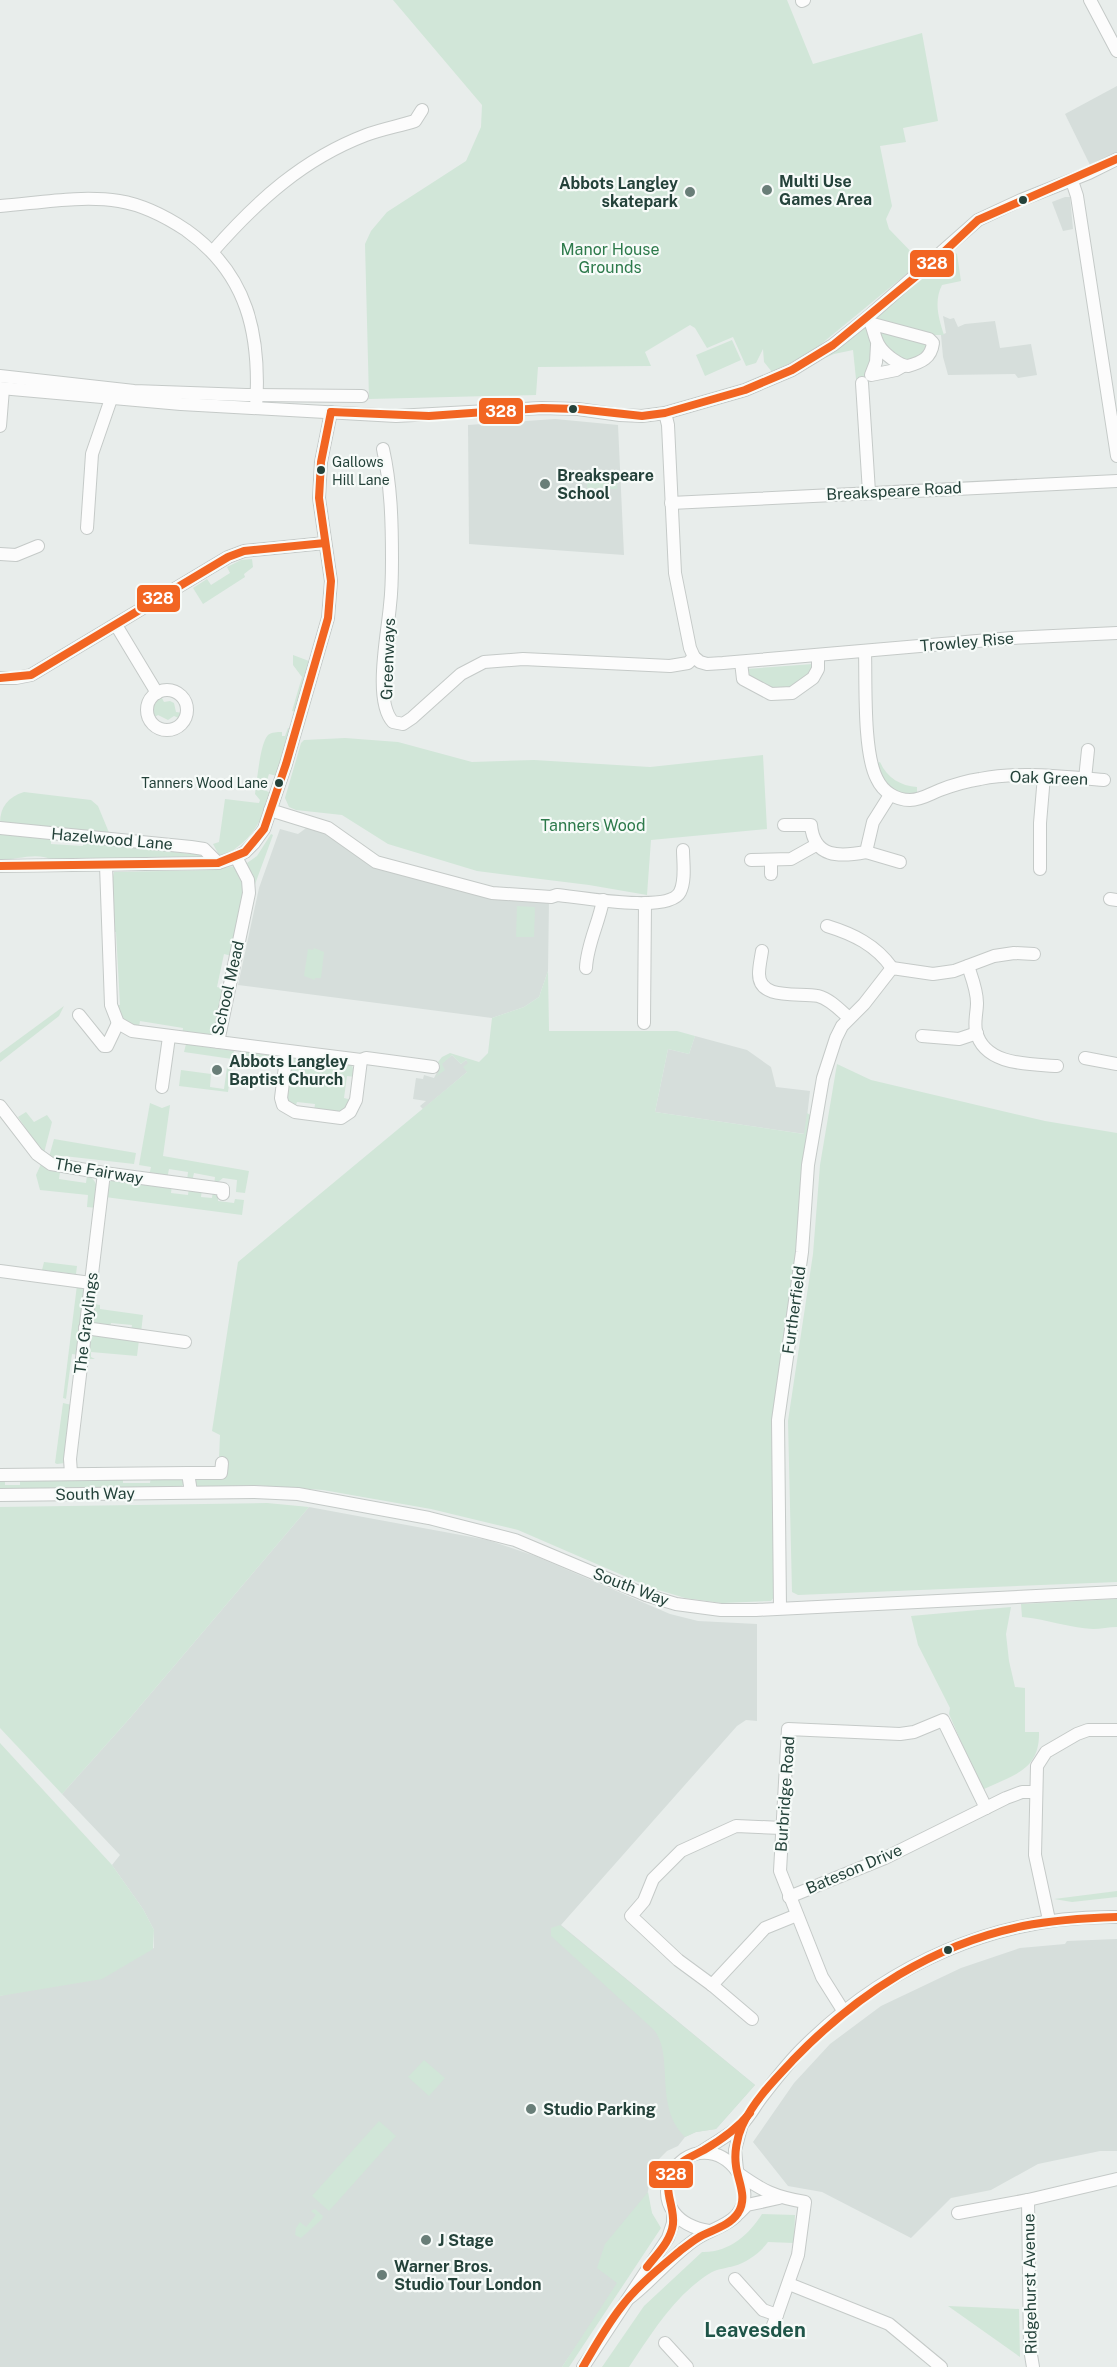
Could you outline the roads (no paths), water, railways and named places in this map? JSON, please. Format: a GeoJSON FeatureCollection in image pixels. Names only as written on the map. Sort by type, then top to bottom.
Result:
{"type":"FeatureCollection","features":[{"type":"Feature","properties":{"kind":"street"},"geometry":{"type":"LineString","coordinates":[[1090,0],[1117,51]]}},
{"type":"Feature","properties":{"kind":"street"},"geometry":{"type":"LineString","coordinates":[[213,251],[266,195],[299,169],[336,148],[362,137],[416,121],[422,110]]}},
{"type":"Feature","properties":{"kind":"street"},"geometry":{"type":"LineString","coordinates":[[1,385],[134,391],[256,402],[331,412],[429,416],[542,408],[578,409],[642,416],[666,413],[769,381],[833,345],[870,321],[978,220],[1021,200],[1072,181],[1117,159]]}},
{"type":"Feature","properties":{"kind":"street"},"geometry":{"type":"LineString","coordinates":[[1072,181],[1077,196],[1117,456]]}},
{"type":"Feature","properties":{"kind":"street"},"geometry":{"type":"LineString","coordinates":[[0,206],[93,200],[128,203],[155,211],[179,225],[213,251],[232,276],[250,318],[256,352],[256,402]]}},
{"type":"Feature","properties":{"kind":"street"},"geometry":{"type":"LineString","coordinates":[[870,321],[923,337],[933,343],[926,359],[896,370],[871,375],[877,357],[877,345],[870,321]]}},
{"type":"Feature","properties":{"kind":"street"},"geometry":{"type":"LineString","coordinates":[[877,345],[903,366]]}},
{"type":"Feature","properties":{"kind":"street"},"geometry":{"type":"LineString","coordinates":[[862,383],[869,492]]}},
{"type":"Feature","properties":{"kind":"street"},"geometry":{"type":"LineString","coordinates":[[1,385],[111,399],[256,402],[362,396]]}},
{"type":"Feature","properties":{"kind":"street"},"geometry":{"type":"LineString","coordinates":[[0,426],[1,385]]}},
{"type":"Feature","properties":{"kind":"street"},"geometry":{"type":"LineString","coordinates":[[87,528],[92,454],[111,399]]}},
{"type":"Feature","properties":{"kind":"street","name":"Hazelwood Lane"},"geometry":{"type":"LineString","coordinates":[[0,866],[218,862],[236,857],[260,836],[293,740],[328,618],[330,581],[320,506],[320,480],[321,462],[331,412]]}},
{"type":"Feature","properties":{"kind":"street"},"geometry":{"type":"LineString","coordinates":[[666,413],[677,588],[694,657]]}},
{"type":"Feature","properties":{"kind":"street","name":"Greenways"},"geometry":{"type":"LineString","coordinates":[[382,449],[392,504],[391,598],[387,620],[384,688],[387,713],[393,722],[403,724],[412,718],[461,674],[483,662],[523,659],[670,666],[688,663],[694,657]]}},
{"type":"Feature","properties":{"kind":"street","name":"Breakspeare Road"},"geometry":{"type":"LineString","coordinates":[[671,503],[1117,481]]}},
{"type":"Feature","properties":{"kind":"street"},"geometry":{"type":"LineString","coordinates":[[0,678],[31,675],[234,554],[325,543]]}},
{"type":"Feature","properties":{"kind":"street"},"geometry":{"type":"LineString","coordinates":[[0,554],[16,555],[29,547]]}},
{"type":"Feature","properties":{"kind":"street"},"geometry":{"type":"LineString","coordinates":[[116,625],[157,693]]}},
{"type":"Feature","properties":{"kind":"street","name":"Trowley Rise"},"geometry":{"type":"LineString","coordinates":[[694,657],[707,664],[1012,638],[1117,633]]}},
{"type":"Feature","properties":{"kind":"street"},"geometry":{"type":"LineString","coordinates":[[865,651],[870,757],[875,777],[891,795],[873,822],[866,852]]}},
{"type":"Feature","properties":{"kind":"street"},"geometry":{"type":"LineString","coordinates":[[741,662],[743,679],[771,694],[792,693],[813,678],[818,669],[818,655]]}},
{"type":"Feature","properties":{"kind":"street"},"geometry":{"type":"LineString","coordinates":[[1085,779],[1088,750]]}},
{"type":"Feature","properties":{"kind":"street","name":"Oak Green"},"geometry":{"type":"LineString","coordinates":[[891,795],[912,800],[979,779],[1023,774],[1104,780]]}},
{"type":"Feature","properties":{"kind":"street"},"geometry":{"type":"LineString","coordinates":[[1040,869],[1044,776]]}},
{"type":"Feature","properties":{"kind":"street"},"geometry":{"type":"LineString","coordinates":[[270,810],[328,828],[376,862],[508,895],[551,897],[557,895],[645,903],[667,902],[680,893],[683,850]]}},
{"type":"Feature","properties":{"kind":"street"},"geometry":{"type":"LineString","coordinates":[[784,825],[811,825],[812,838],[823,851],[853,855],[866,852],[900,862]]}},
{"type":"Feature","properties":{"kind":"street","name":"Hazelwood Lane"},"geometry":{"type":"LineString","coordinates":[[0,828],[204,849],[218,862]]}},
{"type":"Feature","properties":{"kind":"street"},"geometry":{"type":"LineString","coordinates":[[751,860],[791,859],[816,845]]}},
{"type":"Feature","properties":{"kind":"street","name":"School Mead"},"geometry":{"type":"LineString","coordinates":[[118,1023],[132,1030],[218,1042],[249,893],[248,880],[236,857]]}},
{"type":"Feature","properties":{"kind":"street"},"geometry":{"type":"LineString","coordinates":[[771,860],[771,874]]}},
{"type":"Feature","properties":{"kind":"street"},"geometry":{"type":"LineString","coordinates":[[79,1015],[104,1046],[107,1046],[118,1023],[111,1005],[105,865]]}},
{"type":"Feature","properties":{"kind":"street"},"geometry":{"type":"LineString","coordinates":[[586,968],[591,938],[603,900]]}},
{"type":"Feature","properties":{"kind":"street"},"geometry":{"type":"LineString","coordinates":[[644,1023],[645,903]]}},
{"type":"Feature","properties":{"kind":"street"},"geometry":{"type":"LineString","coordinates":[[827,926],[856,936],[870,945],[891,968],[933,974],[968,966],[994,956],[1014,953],[1034,954]]}},
{"type":"Feature","properties":{"kind":"street"},"geometry":{"type":"LineString","coordinates":[[762,951],[759,974],[765,989],[774,993],[819,996],[828,1000],[849,1018]]}},
{"type":"Feature","properties":{"kind":"street"},"geometry":{"type":"LineString","coordinates":[[968,966],[977,1002],[976,1033],[990,1051],[1004,1060],[1057,1066]]}},
{"type":"Feature","properties":{"kind":"street","name":"Furtherfield"},"geometry":{"type":"LineString","coordinates":[[780,1608],[778,1420],[802,1252],[812,1145],[830,1055],[842,1026],[864,1004],[891,968]]}},
{"type":"Feature","properties":{"kind":"street"},"geometry":{"type":"LineString","coordinates":[[922,1036],[959,1039],[976,1033]]}},
{"type":"Feature","properties":{"kind":"street"},"geometry":{"type":"LineString","coordinates":[[162,1087],[169,1036]]}},
{"type":"Feature","properties":{"kind":"street"},"geometry":{"type":"LineString","coordinates":[[218,1042],[433,1067]]}},
{"type":"Feature","properties":{"kind":"street"},"geometry":{"type":"LineString","coordinates":[[287,1051],[281,1098],[283,1105],[295,1112],[341,1118],[350,1112],[356,1101],[361,1060]]}},
{"type":"Feature","properties":{"kind":"street"},"geometry":{"type":"LineString","coordinates":[[1084,1058],[1117,1064]]}},
{"type":"Feature","properties":{"kind":"street","name":"The Fairway"},"geometry":{"type":"LineString","coordinates":[[0,1106],[37,1154],[45,1161],[59,1167],[224,1188]]}},
{"type":"Feature","properties":{"kind":"street","name":"The Graylings"},"geometry":{"type":"LineString","coordinates":[[71,1473],[70,1459],[104,1173]]}},
{"type":"Feature","properties":{"kind":"street"},"geometry":{"type":"LineString","coordinates":[[0,1270],[91,1283]]}},
{"type":"Feature","properties":{"kind":"street"},"geometry":{"type":"LineString","coordinates":[[85,1328],[185,1342]]}},
{"type":"Feature","properties":{"kind":"street","name":"South Way"},"geometry":{"type":"LineString","coordinates":[[0,1475],[221,1473],[222,1463]]}},
{"type":"Feature","properties":{"kind":"street"},"geometry":{"type":"LineString","coordinates":[[188,1473],[191,1492]]}},
{"type":"Feature","properties":{"kind":"street","name":"South Way"},"geometry":{"type":"LineString","coordinates":[[0,1496],[191,1492],[298,1494],[429,1518],[515,1540],[664,1601],[689,1607],[721,1610],[1117,1592]]}},
{"type":"Feature","properties":{"kind":"street","name":"Burbridge Road"},"geometry":{"type":"LineString","coordinates":[[789,1897],[780,1871],[788,1729],[900,1734],[914,1732],[943,1720],[986,1809]]}},
{"type":"Feature","properties":{"kind":"street"},"geometry":{"type":"LineString","coordinates":[[1049,1920],[1035,1855],[1037,1766],[1046,1752],[1083,1732],[1117,1730]]}},
{"type":"Feature","properties":{"kind":"street","name":"Bateson Drive"},"geometry":{"type":"LineString","coordinates":[[844,2012],[822,1977],[789,1897],[885,1858],[1014,1795],[1036,1792]]}},
{"type":"Feature","properties":{"kind":"street"},"geometry":{"type":"LineString","coordinates":[[752,2019],[683,1964],[631,1916],[644,1901],[653,1879],[681,1851],[736,1826],[782,1828]]}},
{"type":"Feature","properties":{"kind":"street"},"geometry":{"type":"LineString","coordinates":[[712,1985],[765,1928],[797,1915]]}},
{"type":"Feature","properties":{"kind":"street"},"geometry":{"type":"LineString","coordinates":[[583,2367],[638,2280],[668,2238],[673,2223],[673,2213],[667,2195],[671,2174],[686,2158],[701,2152],[742,2124],[772,2083],[802,2050],[844,2012],[884,1983],[954,1946],[1027,1924],[1049,1920],[1086,1916],[1117,1917]]}},
{"type":"Feature","properties":{"kind":"street"},"geometry":{"type":"LineString","coordinates":[[737,2214],[744,2195],[735,2150],[742,2124]]}},
{"type":"Feature","properties":{"kind":"street"},"geometry":{"type":"LineString","coordinates":[[701,2152],[721,2156],[758,2187],[779,2198],[805,2202],[798,2255],[772,2328]]}},
{"type":"Feature","properties":{"kind":"street"},"geometry":{"type":"LineString","coordinates":[[957,2213],[1028,2200],[1117,2179]]}},
{"type":"Feature","properties":{"kind":"street"},"geometry":{"type":"LineString","coordinates":[[628,2299],[695,2239],[729,2222],[747,2205],[779,2198]]}},
{"type":"Feature","properties":{"kind":"street","name":"Ridgehurst Avenue"},"geometry":{"type":"LineString","coordinates":[[1028,2200],[1030,2349],[1033,2367]]}},
{"type":"Feature","properties":{"kind":"street"},"geometry":{"type":"LineString","coordinates":[[673,2213],[695,2229],[709,2231]]}},
{"type":"Feature","properties":{"kind":"street"},"geometry":{"type":"LineString","coordinates":[[735,2279],[763,2310],[777,2315]]}},
{"type":"Feature","properties":{"kind":"street"},"geometry":{"type":"LineString","coordinates":[[789,2283],[890,2324],[941,2367]]}},
{"type":"Feature","properties":{"kind":"street"},"geometry":{"type":"LineString","coordinates":[[665,2343],[687,2367]]}},
{"type":"Feature","properties":{"kind":"place","name":"Multi Use Games Area"},"geometry":{"type":"Point","coordinates":[767,190]}},
{"type":"Feature","properties":{"kind":"place","name":"Abbots Langley skatepark"},"geometry":{"type":"Point","coordinates":[690,192]}},
{"type":"Feature","properties":{"kind":"place","name":"Gallows Hill Lane"},"geometry":{"type":"Point","coordinates":[321,470]}},
{"type":"Feature","properties":{"kind":"place","name":"Breakspeare School"},"geometry":{"type":"Point","coordinates":[545,484]}},
{"type":"Feature","properties":{"kind":"place","name":"Tanners Wood Lane"},"geometry":{"type":"Point","coordinates":[279,783]}},
{"type":"Feature","properties":{"kind":"place","name":"Abbots Langley Baptist Church"},"geometry":{"type":"Point","coordinates":[217,1070]}},
{"type":"Feature","properties":{"kind":"place","name":"Studio Parking"},"geometry":{"type":"Point","coordinates":[531,2109]}},
{"type":"Feature","properties":{"kind":"place","name":"J Stage"},"geometry":{"type":"Point","coordinates":[426,2240]}},
{"type":"Feature","properties":{"kind":"place","name":"Warner Bros. Studio Tour London"},"geometry":{"type":"Point","coordinates":[382,2275]}},
{"type":"Feature","properties":{"kind":"district","name":"Leavesden"},"geometry":{"type":"Point","coordinates":[755,2330]}},
{"type":"Feature","properties":{"kind":"park label","name":"Manor House Grounds"},"geometry":{"type":"Point","coordinates":[610,258]}},
{"type":"Feature","properties":{"kind":"park label","name":"Tanners Wood"},"geometry":{"type":"Point","coordinates":[593,825]}}]}
